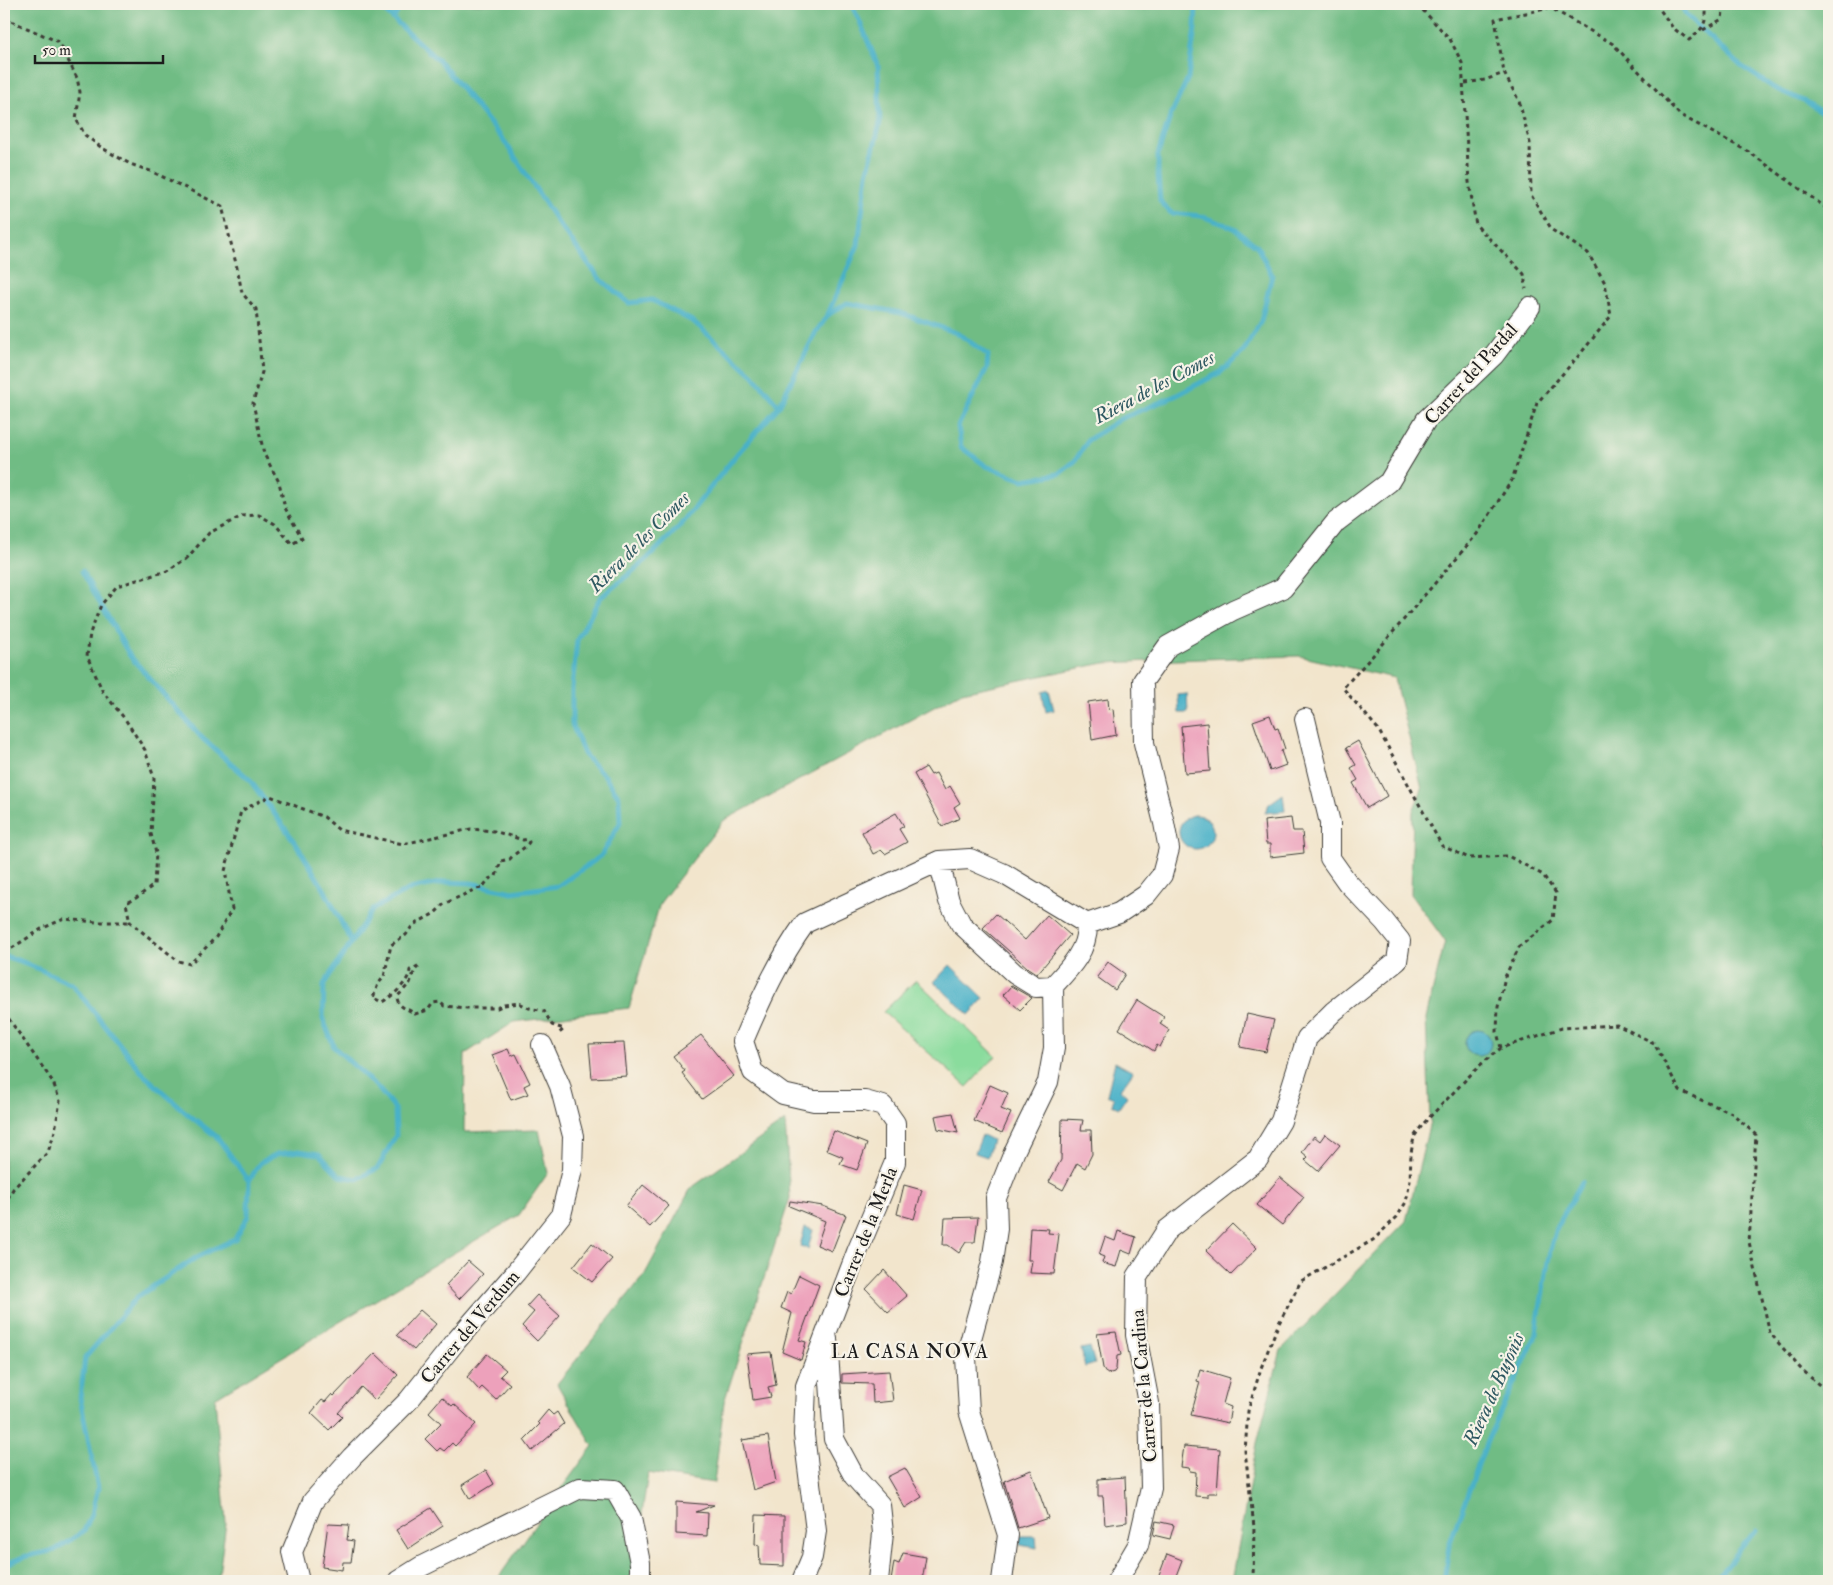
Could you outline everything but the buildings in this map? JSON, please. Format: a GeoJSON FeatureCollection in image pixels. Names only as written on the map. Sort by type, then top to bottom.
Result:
{"type":"FeatureCollection","features":[{"type":"Feature","properties":{"kind":"street","name":"Carrer del Pardal"},"geometry":{"type":"LineString","coordinates":[[1087,929],[1119,913],[1146,895],[1162,874],[1169,850],[1144,742],[1143,681],[1168,646],[1233,610],[1283,588],[1336,522],[1389,482],[1426,420],[1494,355],[1530,307]]}},
{"type":"Feature","properties":{"kind":"street","name":"Carrer de la Cardina"},"geometry":{"type":"LineString","coordinates":[[1117,1581],[1138,1545],[1151,1488],[1149,1404],[1136,1335],[1137,1277],[1167,1230],[1258,1158],[1281,1121],[1306,1038],[1334,1011],[1398,961],[1400,941],[1347,882],[1330,858],[1330,823],[1305,719]]}},
{"type":"Feature","properties":{"kind":"street","name":"Carrer de la Merla"},"geometry":{"type":"LineString","coordinates":[[802,1581],[812,1557],[816,1531],[804,1435],[806,1386],[857,1252],[895,1162],[895,1123],[883,1106],[865,1101],[814,1101],[783,1094],[752,1072],[743,1042],[757,1006],[796,936],[805,924],[940,861],[970,860],[1004,874],[1087,929]]}},
{"type":"Feature","properties":{"kind":"street"},"geometry":{"type":"LineString","coordinates":[[940,861],[949,901],[961,924],[1015,974],[1036,987],[1053,986]]}},
{"type":"Feature","properties":{"kind":"street"},"geometry":{"type":"LineString","coordinates":[[1002,1581],[1008,1535],[969,1411],[966,1357],[992,1262],[996,1229],[996,1198],[1015,1150],[1048,1082],[1054,1048],[1053,986],[1074,963],[1087,929]]}},
{"type":"Feature","properties":{"kind":"street","name":"Carrer del Verdum"},"geometry":{"type":"LineString","coordinates":[[299,1581],[292,1552],[312,1501],[352,1457],[409,1400],[561,1215],[572,1170],[573,1136],[560,1086],[542,1045]]}},
{"type":"Feature","properties":{"kind":"street"},"geometry":{"type":"LineString","coordinates":[[827,1332],[834,1439],[854,1476],[880,1505],[883,1533],[878,1581]]}},
{"type":"Feature","properties":{"kind":"street"},"geometry":{"type":"LineString","coordinates":[[398,1581],[422,1566],[580,1488],[615,1490],[631,1518],[640,1563],[640,1581]]}},
{"type":"Feature","properties":{"kind":"path"},"geometry":{"type":"LineString","coordinates":[[1417,4],[1450,39],[1462,63],[1465,83],[1468,182],[1476,226],[1524,274],[1530,307]]}},
{"type":"Feature","properties":{"kind":"path"},"geometry":{"type":"LineString","coordinates":[[1656,4],[1673,28],[1689,40],[1722,18],[1724,4]]}},
{"type":"Feature","properties":{"kind":"path"},"geometry":{"type":"LineString","coordinates":[[1702,30],[1707,14],[1706,4]]}},
{"type":"Feature","properties":{"kind":"path"},"geometry":{"type":"LineString","coordinates":[[1501,1048],[1498,1032],[1498,1007],[1505,977],[1519,947],[1553,920],[1556,893],[1542,874],[1508,856],[1469,858],[1442,846],[1378,729],[1343,688],[1478,534],[1512,480],[1537,402],[1611,316],[1604,283],[1588,253],[1552,230],[1531,194],[1530,143],[1519,101],[1504,73],[1495,19],[1550,8],[1613,44],[1680,115],[1749,152],[1829,210]]}},
{"type":"Feature","properties":{"kind":"path"},"geometry":{"type":"LineString","coordinates":[[4,18],[59,42],[77,78],[80,92],[76,119],[85,134],[102,148],[130,164],[153,172],[222,206],[242,293],[256,308],[262,372],[253,403],[264,454],[279,482],[285,508],[302,538],[292,544],[275,524],[259,515],[242,516],[209,532],[187,558],[167,571],[117,586],[101,605],[90,633],[87,656],[103,692],[125,719],[145,750],[154,778],[151,834],[156,853],[154,885],[126,903],[130,922],[178,961],[190,964],[216,937],[232,909],[225,871],[241,811],[270,796],[324,817],[338,830],[404,844],[471,829],[528,840],[529,842],[524,848],[513,854],[510,859],[501,861],[496,876],[489,879],[482,888],[444,904],[435,913],[413,925],[406,935],[392,945],[384,977],[378,984],[373,998],[382,1002],[388,999],[410,975],[410,970],[420,965],[415,970],[410,983],[397,998],[402,1008],[410,1010],[415,1014],[428,1010],[434,1003],[440,1002],[444,1006],[467,1008],[497,1008],[519,1003],[529,1008],[544,1011],[552,1025],[564,1029],[542,1045]]}},
{"type":"Feature","properties":{"kind":"path"},"geometry":{"type":"LineString","coordinates":[[1465,83],[1485,80],[1504,73]]}},
{"type":"Feature","properties":{"kind":"path"},"geometry":{"type":"LineString","coordinates":[[4,950],[12,948],[43,928],[64,919],[96,922],[130,922]]}},
{"type":"Feature","properties":{"kind":"path"},"geometry":{"type":"LineString","coordinates":[[4,1012],[48,1074],[60,1102],[55,1131],[48,1152],[13,1188],[4,1205]]}},
{"type":"Feature","properties":{"kind":"path"},"geometry":{"type":"LineString","coordinates":[[1253,1581],[1254,1526],[1245,1451],[1248,1411],[1261,1368],[1278,1325],[1301,1281],[1372,1240],[1397,1217],[1406,1202],[1414,1137],[1423,1124],[1479,1066],[1501,1048],[1562,1028],[1617,1024],[1654,1043],[1680,1091],[1732,1113],[1756,1135],[1749,1242],[1770,1333],[1800,1368],[1825,1390],[1829,1390]]}},
{"type":"Feature","properties":{"kind":"green space"},"geometry":{"type":"Polygon","coordinates":[[[4,4],[1829,4],[1829,1581],[1232,1581],[1257,1443],[1281,1350],[1406,1221],[1430,1122],[1426,1018],[1445,941],[1411,894],[1413,811],[1422,789],[1394,678],[1299,656],[1104,663],[962,692],[723,821],[660,903],[629,1008],[514,1022],[465,1054],[464,1132],[539,1130],[548,1173],[519,1215],[215,1398],[226,1523],[218,1581],[4,1581],[4,4]]]}},
{"type":"Feature","properties":{"kind":"green space"},"geometry":{"type":"Polygon","coordinates":[[[916,980],[996,1056],[967,1087],[883,1012],[916,980]]]}},
{"type":"Feature","properties":{"kind":"green space"},"geometry":{"type":"Polygon","coordinates":[[[785,1121],[790,1198],[724,1402],[714,1483],[648,1473],[632,1581],[496,1581],[593,1446],[557,1384],[645,1274],[691,1188],[785,1121]]]}},
{"type":"Feature","properties":{"kind":"water"},"geometry":{"type":"Polygon","coordinates":[[[1049,690],[1054,710],[1046,712],[1042,692],[1049,690]]]}},
{"type":"Feature","properties":{"kind":"water"},"geometry":{"type":"Polygon","coordinates":[[[1187,694],[1188,713],[1179,713],[1178,695],[1187,694]]]}},
{"type":"Feature","properties":{"kind":"water"},"geometry":{"type":"Polygon","coordinates":[[[1283,794],[1285,811],[1265,813],[1269,804],[1283,794]]]}},
{"type":"Feature","properties":{"kind":"water"},"geometry":{"type":"Polygon","coordinates":[[[1196,815],[1208,820],[1213,832],[1208,844],[1196,849],[1184,844],[1179,832],[1184,820],[1196,815]]]}},
{"type":"Feature","properties":{"kind":"water"},"geometry":{"type":"Polygon","coordinates":[[[950,965],[984,998],[969,1015],[934,982],[950,965]]]}},
{"type":"Feature","properties":{"kind":"water"},"geometry":{"type":"Polygon","coordinates":[[[1478,1030],[1487,1034],[1491,1043],[1487,1052],[1478,1056],[1469,1052],[1465,1043],[1469,1034],[1478,1030]]]}},
{"type":"Feature","properties":{"kind":"water"},"geometry":{"type":"Polygon","coordinates":[[[1115,1062],[1133,1072],[1120,1090],[1127,1096],[1119,1108],[1112,1105],[1114,1098],[1107,1095],[1115,1062]]]}},
{"type":"Feature","properties":{"kind":"water"},"geometry":{"type":"Polygon","coordinates":[[[982,1135],[992,1140],[987,1157],[975,1153],[982,1135]]]}},
{"type":"Feature","properties":{"kind":"water"},"geometry":{"type":"Polygon","coordinates":[[[805,1227],[813,1230],[808,1249],[800,1246],[805,1227]]]}},
{"type":"Feature","properties":{"kind":"water"},"geometry":{"type":"Polygon","coordinates":[[[1090,1347],[1095,1364],[1085,1367],[1081,1349],[1090,1347]]]}},
{"type":"Feature","properties":{"kind":"water"},"geometry":{"type":"Polygon","coordinates":[[[1020,1536],[1036,1536],[1037,1548],[1020,1545],[1020,1536]]]}},
{"type":"Feature","properties":{"kind":"waterway"},"geometry":{"type":"LineString","coordinates":[[377,4],[441,63],[505,142],[558,223],[600,279],[629,303],[652,300],[694,322],[753,375],[779,406]]}},
{"type":"Feature","properties":{"kind":"waterway"},"geometry":{"type":"LineString","coordinates":[[393,19],[402,4]]}},
{"type":"Feature","properties":{"kind":"waterway"},"geometry":{"type":"LineString","coordinates":[[828,314],[858,245],[867,174],[880,123],[878,66],[851,4]]}},
{"type":"Feature","properties":{"kind":"waterway","name":"Riera de les Comes"},"geometry":{"type":"LineString","coordinates":[[4,1565],[23,1557],[55,1550],[84,1531],[92,1513],[98,1488],[80,1398],[85,1358],[137,1297],[197,1257],[235,1239],[248,1216],[249,1181],[260,1163],[277,1154],[299,1151],[319,1154],[340,1176],[357,1179],[378,1168],[396,1135],[395,1109],[378,1088],[334,1047],[323,1019],[324,984],[373,909],[410,889],[445,882],[471,883],[512,892],[558,886],[601,856],[620,823],[619,797],[605,776],[585,756],[572,724],[572,688],[577,640],[600,598],[646,560],[681,525],[737,454],[779,406],[816,332],[828,315],[847,303],[901,313],[959,334],[988,355],[987,368],[958,426],[961,447],[986,466],[1023,480],[1059,474],[1075,461],[1088,440],[1120,419],[1175,396],[1221,372],[1243,352],[1261,321],[1272,275],[1257,246],[1232,227],[1201,216],[1171,213],[1160,201],[1158,154],[1170,117],[1188,78],[1195,28],[1196,4]]}},
{"type":"Feature","properties":{"kind":"waterway"},"geometry":{"type":"LineString","coordinates":[[1681,4],[1686,15],[1741,66],[1774,88],[1812,105],[1829,119]]}},
{"type":"Feature","properties":{"kind":"waterway"},"geometry":{"type":"LineString","coordinates":[[82,571],[130,656],[202,738],[249,779],[295,842],[324,889],[351,941]]}},
{"type":"Feature","properties":{"kind":"waterway"},"geometry":{"type":"LineString","coordinates":[[4,956],[23,962],[72,984],[144,1075],[184,1111],[217,1137],[249,1181]]}},
{"type":"Feature","properties":{"kind":"waterway","name":"Riera de Bujonis"},"geometry":{"type":"LineString","coordinates":[[1444,1581],[1449,1545],[1487,1441],[1535,1338],[1550,1250],[1556,1228],[1582,1182]]}},
{"type":"Feature","properties":{"kind":"waterway"},"geometry":{"type":"LineString","coordinates":[[1714,1581],[1756,1530]]}},
{"type":"Feature","properties":{"kind":"district","name":"LA CASA NOVA"},"geometry":{"type":"Point","coordinates":[910,1351]}}]}
